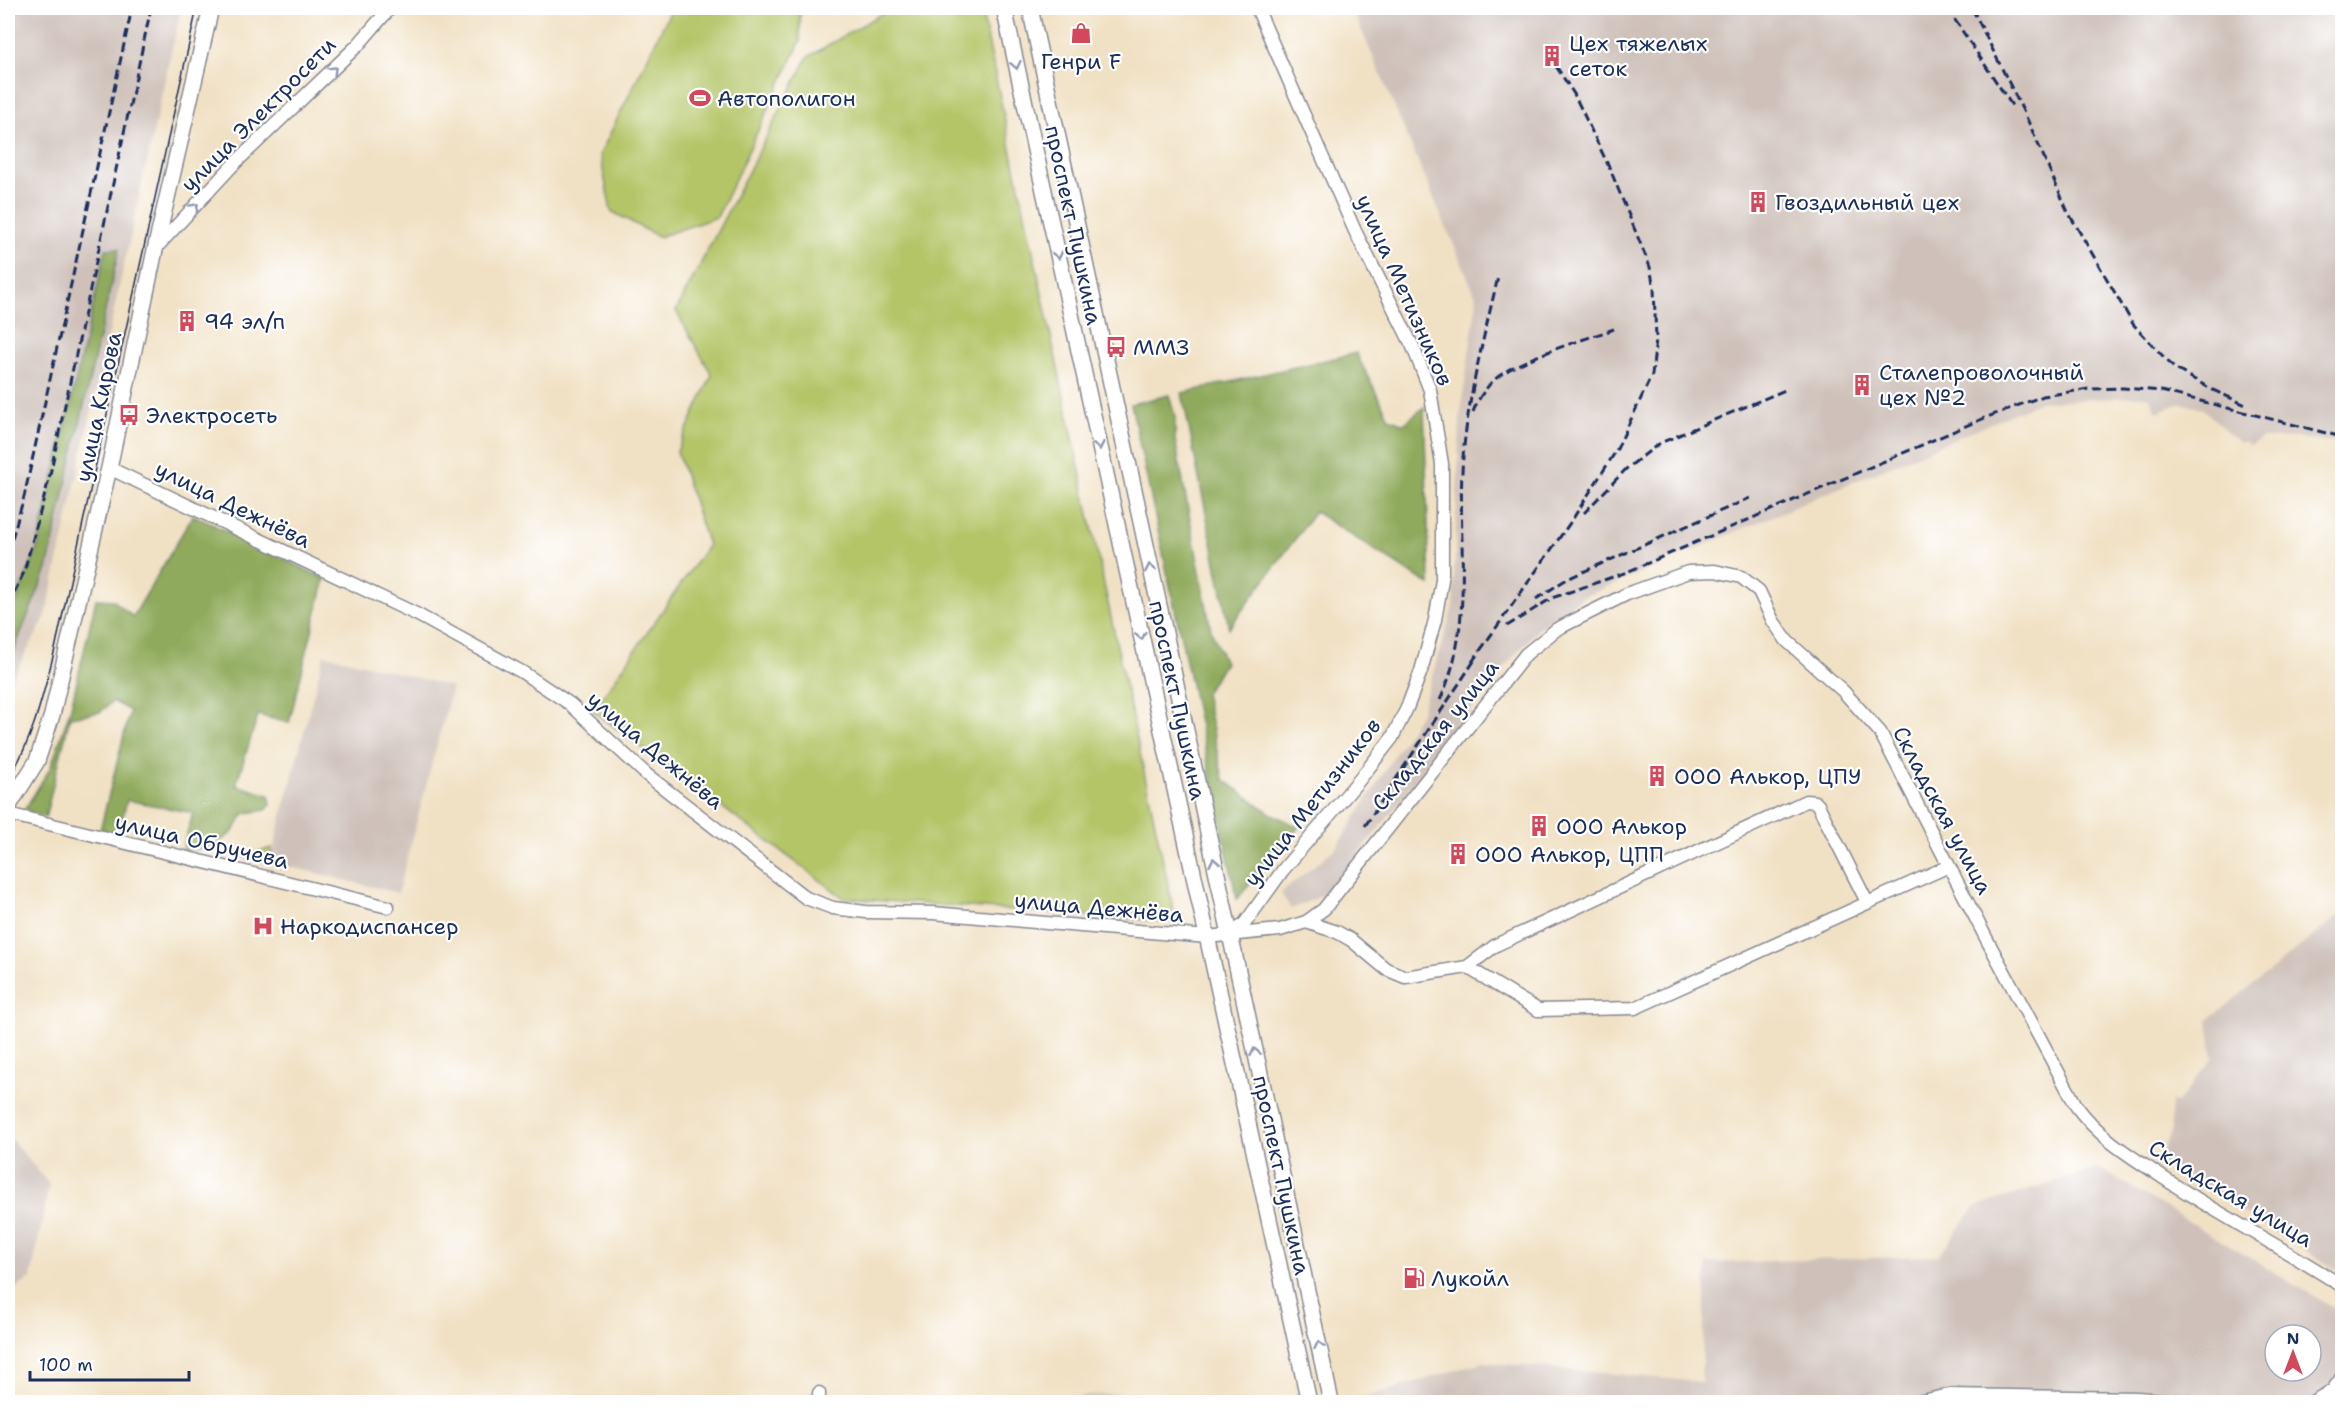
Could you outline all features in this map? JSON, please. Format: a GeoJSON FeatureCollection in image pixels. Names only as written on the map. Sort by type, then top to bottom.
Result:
{"type":"FeatureCollection","features":[{"type":"Feature","properties":{"kind":"main road","name":"улица Кирова"},"geometry":{"type":"LineString","coordinates":[[8,807],[37,761],[52,715],[211,8]]}},
{"type":"Feature","properties":{"kind":"main road","name":"проспект Пушкина"},"geometry":{"type":"LineString","coordinates":[[1004,8],[1309,1402]]}},
{"type":"Feature","properties":{"kind":"main road","name":"проспект Пушкина"},"geometry":{"type":"LineString","coordinates":[[1030,8],[1331,1402]]}},
{"type":"Feature","properties":{"kind":"street","name":"улица Электросети"},"geometry":{"type":"LineString","coordinates":[[155,250],[233,165],[358,45],[390,8]]}},
{"type":"Feature","properties":{"kind":"street","name":"улица Метизников"},"geometry":{"type":"LineString","coordinates":[[1230,936],[1245,923],[1283,870],[1392,738],[1407,708],[1421,671],[1435,620],[1442,580],[1442,464],[1430,390],[1413,347],[1355,231],[1257,8]]}},
{"type":"Feature","properties":{"kind":"street","name":"улица Дежнёва"},"geometry":{"type":"LineString","coordinates":[[109,468],[418,615],[522,672],[570,704],[647,775],[806,897],[832,908],[866,912],[933,913],[1207,937],[1230,936]]}},
{"type":"Feature","properties":{"kind":"street","name":"Складская улица"},"geometry":{"type":"LineString","coordinates":[[1230,936],[1280,930],[1306,922],[1324,909],[1526,654],[1557,628],[1627,594],[1688,572],[1715,571],[1741,577],[1759,591],[1773,621],[1787,641],[1843,691],[1880,732],[2077,1107],[2091,1126],[2107,1141],[2196,1199],[2343,1286]]}},
{"type":"Feature","properties":{"kind":"street"},"geometry":{"type":"LineString","coordinates":[[1306,922],[1337,932],[1351,940],[1386,969],[1406,977],[1467,966],[1496,945],[1806,801],[1815,802],[1818,805],[1867,902]]}},
{"type":"Feature","properties":{"kind":"street","name":"улица Обручева"},"geometry":{"type":"LineString","coordinates":[[8,814],[388,907]]}},
{"type":"Feature","properties":{"kind":"street"},"geometry":{"type":"LineString","coordinates":[[1467,966],[1538,1010],[1635,1008],[1949,866]]}},
{"type":"Feature","properties":{"kind":"street"},"geometry":{"type":"LineString","coordinates":[[2312,1402],[2333,1390],[2343,1377]]}},
{"type":"Feature","properties":{"kind":"street"},"geometry":{"type":"LineString","coordinates":[[1918,1402],[1949,1395],[2136,1398],[2191,1402]]}},
{"type":"Feature","properties":{"kind":"shaded area"},"geometry":{"type":"Polygon","coordinates":[[[8,8],[181,8],[46,616],[8,686],[8,8]]]}},
{"type":"Feature","properties":{"kind":"shaded area"},"geometry":{"type":"Polygon","coordinates":[[[1352,8],[2342,8],[2342,443],[2297,438],[2262,438],[2249,446],[2245,442],[2239,443],[2203,409],[2181,403],[2157,412],[2148,396],[2040,402],[1581,598],[1540,627],[1507,664],[1359,854],[1321,896],[1291,909],[1281,893],[1337,847],[1420,715],[1453,607],[1460,417],[1477,299],[1352,8]]]}},
{"type":"Feature","properties":{"kind":"shaded area"},"geometry":{"type":"Polygon","coordinates":[[[324,654],[452,687],[398,893],[270,862],[324,654]]]}},
{"type":"Feature","properties":{"kind":"shaded area"},"geometry":{"type":"Polygon","coordinates":[[[2342,913],[2342,1273],[2159,1160],[2171,1130],[2171,1101],[2177,1103],[2213,1058],[2208,1020],[2342,913]]]}},
{"type":"Feature","properties":{"kind":"shaded area"},"geometry":{"type":"Polygon","coordinates":[[[8,1135],[49,1184],[31,1278],[8,1294],[8,1135]]]}},
{"type":"Feature","properties":{"kind":"shaded area"},"geometry":{"type":"Polygon","coordinates":[[[2099,1168],[2342,1313],[2342,1375],[2327,1402],[1913,1402],[1898,1397],[1892,1402],[1357,1402],[1356,1400],[1482,1362],[1701,1382],[1707,1263],[1938,1256],[1975,1207],[2099,1168]]]}},
{"type":"Feature","properties":{"kind":"shaded area"},"geometry":{"type":"Polygon","coordinates":[[[1137,1392],[1140,1402],[1005,1402],[1137,1392]]]}},
{"type":"Feature","properties":{"kind":"green space","name":"Автополигон"},"geometry":{"type":"Polygon","coordinates":[[[672,8],[800,8],[800,42],[717,217],[659,237],[611,211],[600,154],[672,8]]]}},
{"type":"Feature","properties":{"kind":"green space"},"geometry":{"type":"Polygon","coordinates":[[[891,8],[981,8],[1176,922],[844,898],[593,711],[708,545],[677,451],[712,375],[676,311],[808,57],[891,8]]]}},
{"type":"Feature","properties":{"kind":"green space"},"geometry":{"type":"Polygon","coordinates":[[[106,249],[119,249],[47,569],[8,664],[8,622],[37,549],[106,249]]]}},
{"type":"Feature","properties":{"kind":"green space"},"geometry":{"type":"Polygon","coordinates":[[[1356,353],[1389,418],[1404,424],[1424,407],[1430,585],[1315,512],[1229,628],[1182,393],[1356,353]]]}},
{"type":"Feature","properties":{"kind":"green space"},"geometry":{"type":"Polygon","coordinates":[[[1169,395],[1175,416],[1175,440],[1211,630],[1225,663],[1205,693],[1223,779],[1270,813],[1299,827],[1237,899],[1131,404],[1169,395]]]}},
{"type":"Feature","properties":{"kind":"green space"},"geometry":{"type":"Polygon","coordinates":[[[193,515],[325,579],[289,723],[258,715],[236,785],[269,795],[271,804],[266,810],[245,813],[232,833],[210,848],[182,851],[193,813],[127,800],[118,835],[100,830],[130,711],[113,701],[100,712],[70,717],[45,818],[25,809],[51,767],[71,707],[96,599],[113,600],[133,617],[193,515]]]}},
{"type":"Feature","properties":{"kind":"green space"},"geometry":{"type":"Polygon","coordinates":[[[272,848],[270,862],[242,856],[272,848]]]}},
{"type":"Feature","properties":{"kind":"tram line"},"geometry":{"type":"LineString","coordinates":[[8,780],[31,733],[55,649],[197,8]]}},
{"type":"Feature","properties":{"kind":"railway"},"geometry":{"type":"LineString","coordinates":[[8,552],[24,497],[132,8]]}},
{"type":"Feature","properties":{"kind":"railway"},"geometry":{"type":"LineString","coordinates":[[8,605],[24,572],[49,479],[151,8]]}},
{"type":"Feature","properties":{"kind":"railway"},"geometry":{"type":"LineString","coordinates":[[1947,8],[2013,107]]}},
{"type":"Feature","properties":{"kind":"railway"},"geometry":{"type":"LineString","coordinates":[[1972,8],[2028,121],[2068,212],[2133,324],[2174,368],[2248,406]]}},
{"type":"Feature","properties":{"kind":"railway"},"geometry":{"type":"LineString","coordinates":[[1472,662],[1572,520],[1616,451],[1652,375],[1656,339],[1654,288],[1650,267],[1610,169],[1574,94],[1552,60]]}},
{"type":"Feature","properties":{"kind":"railway"},"geometry":{"type":"LineString","coordinates":[[1440,700],[1451,671],[1458,641],[1461,611],[1461,488],[1465,434],[1477,367],[1498,277]]}},
{"type":"Feature","properties":{"kind":"railway"},"geometry":{"type":"LineString","coordinates":[[1473,412],[1493,381],[1517,365],[1614,329]]}},
{"type":"Feature","properties":{"kind":"railway"},"geometry":{"type":"LineString","coordinates":[[1507,626],[1552,598],[1627,572],[1982,419],[2043,396],[2089,389],[2124,388],[2161,391],[2342,437]]}},
{"type":"Feature","properties":{"kind":"railway"},"geometry":{"type":"LineString","coordinates":[[1584,513],[1626,469],[1660,443],[1785,390]]}},
{"type":"Feature","properties":{"kind":"railway"},"geometry":{"type":"LineString","coordinates":[[1536,599],[1567,579],[1750,498]]}},
{"type":"Feature","properties":{"kind":"railway"},"geometry":{"type":"LineString","coordinates":[[1365,826],[1476,658]]}},
{"type":"Feature","properties":{"kind":"place","name":"Генри F"},"geometry":{"type":"Point","coordinates":[1081,33]}},
{"type":"Feature","properties":{"kind":"place","name":"Цех тяжелых сеток"},"geometry":{"type":"Point","coordinates":[1552,56]}},
{"type":"Feature","properties":{"kind":"place","name":"Автополигон"},"geometry":{"type":"Point","coordinates":[700,98]}},
{"type":"Feature","properties":{"kind":"place","name":"Гвоздильный цех"},"geometry":{"type":"Point","coordinates":[1758,202]}},
{"type":"Feature","properties":{"kind":"place","name":"94 эл/п"},"geometry":{"type":"Point","coordinates":[187,321]}},
{"type":"Feature","properties":{"kind":"place","name":"ММЗ"},"geometry":{"type":"Point","coordinates":[1116,347]}},
{"type":"Feature","properties":{"kind":"place","name":"Сталепроволочный цех №2"},"geometry":{"type":"Point","coordinates":[1862,385]}},
{"type":"Feature","properties":{"kind":"place","name":"Электросеть"},"geometry":{"type":"Point","coordinates":[129,415]}},
{"type":"Feature","properties":{"kind":"place","name":"ООО Алькор, ЦПУ"},"geometry":{"type":"Point","coordinates":[1657,776]}},
{"type":"Feature","properties":{"kind":"place","name":"ООО Алькор"},"geometry":{"type":"Point","coordinates":[1539,826]}},
{"type":"Feature","properties":{"kind":"place","name":"ООО Алькор, ЦПП"},"geometry":{"type":"Point","coordinates":[1458,854]}},
{"type":"Feature","properties":{"kind":"place","name":"Наркодиспансер"},"geometry":{"type":"Point","coordinates":[263,926]}},
{"type":"Feature","properties":{"kind":"place","name":"Лукойл"},"geometry":{"type":"Point","coordinates":[1414,1278]}}]}
